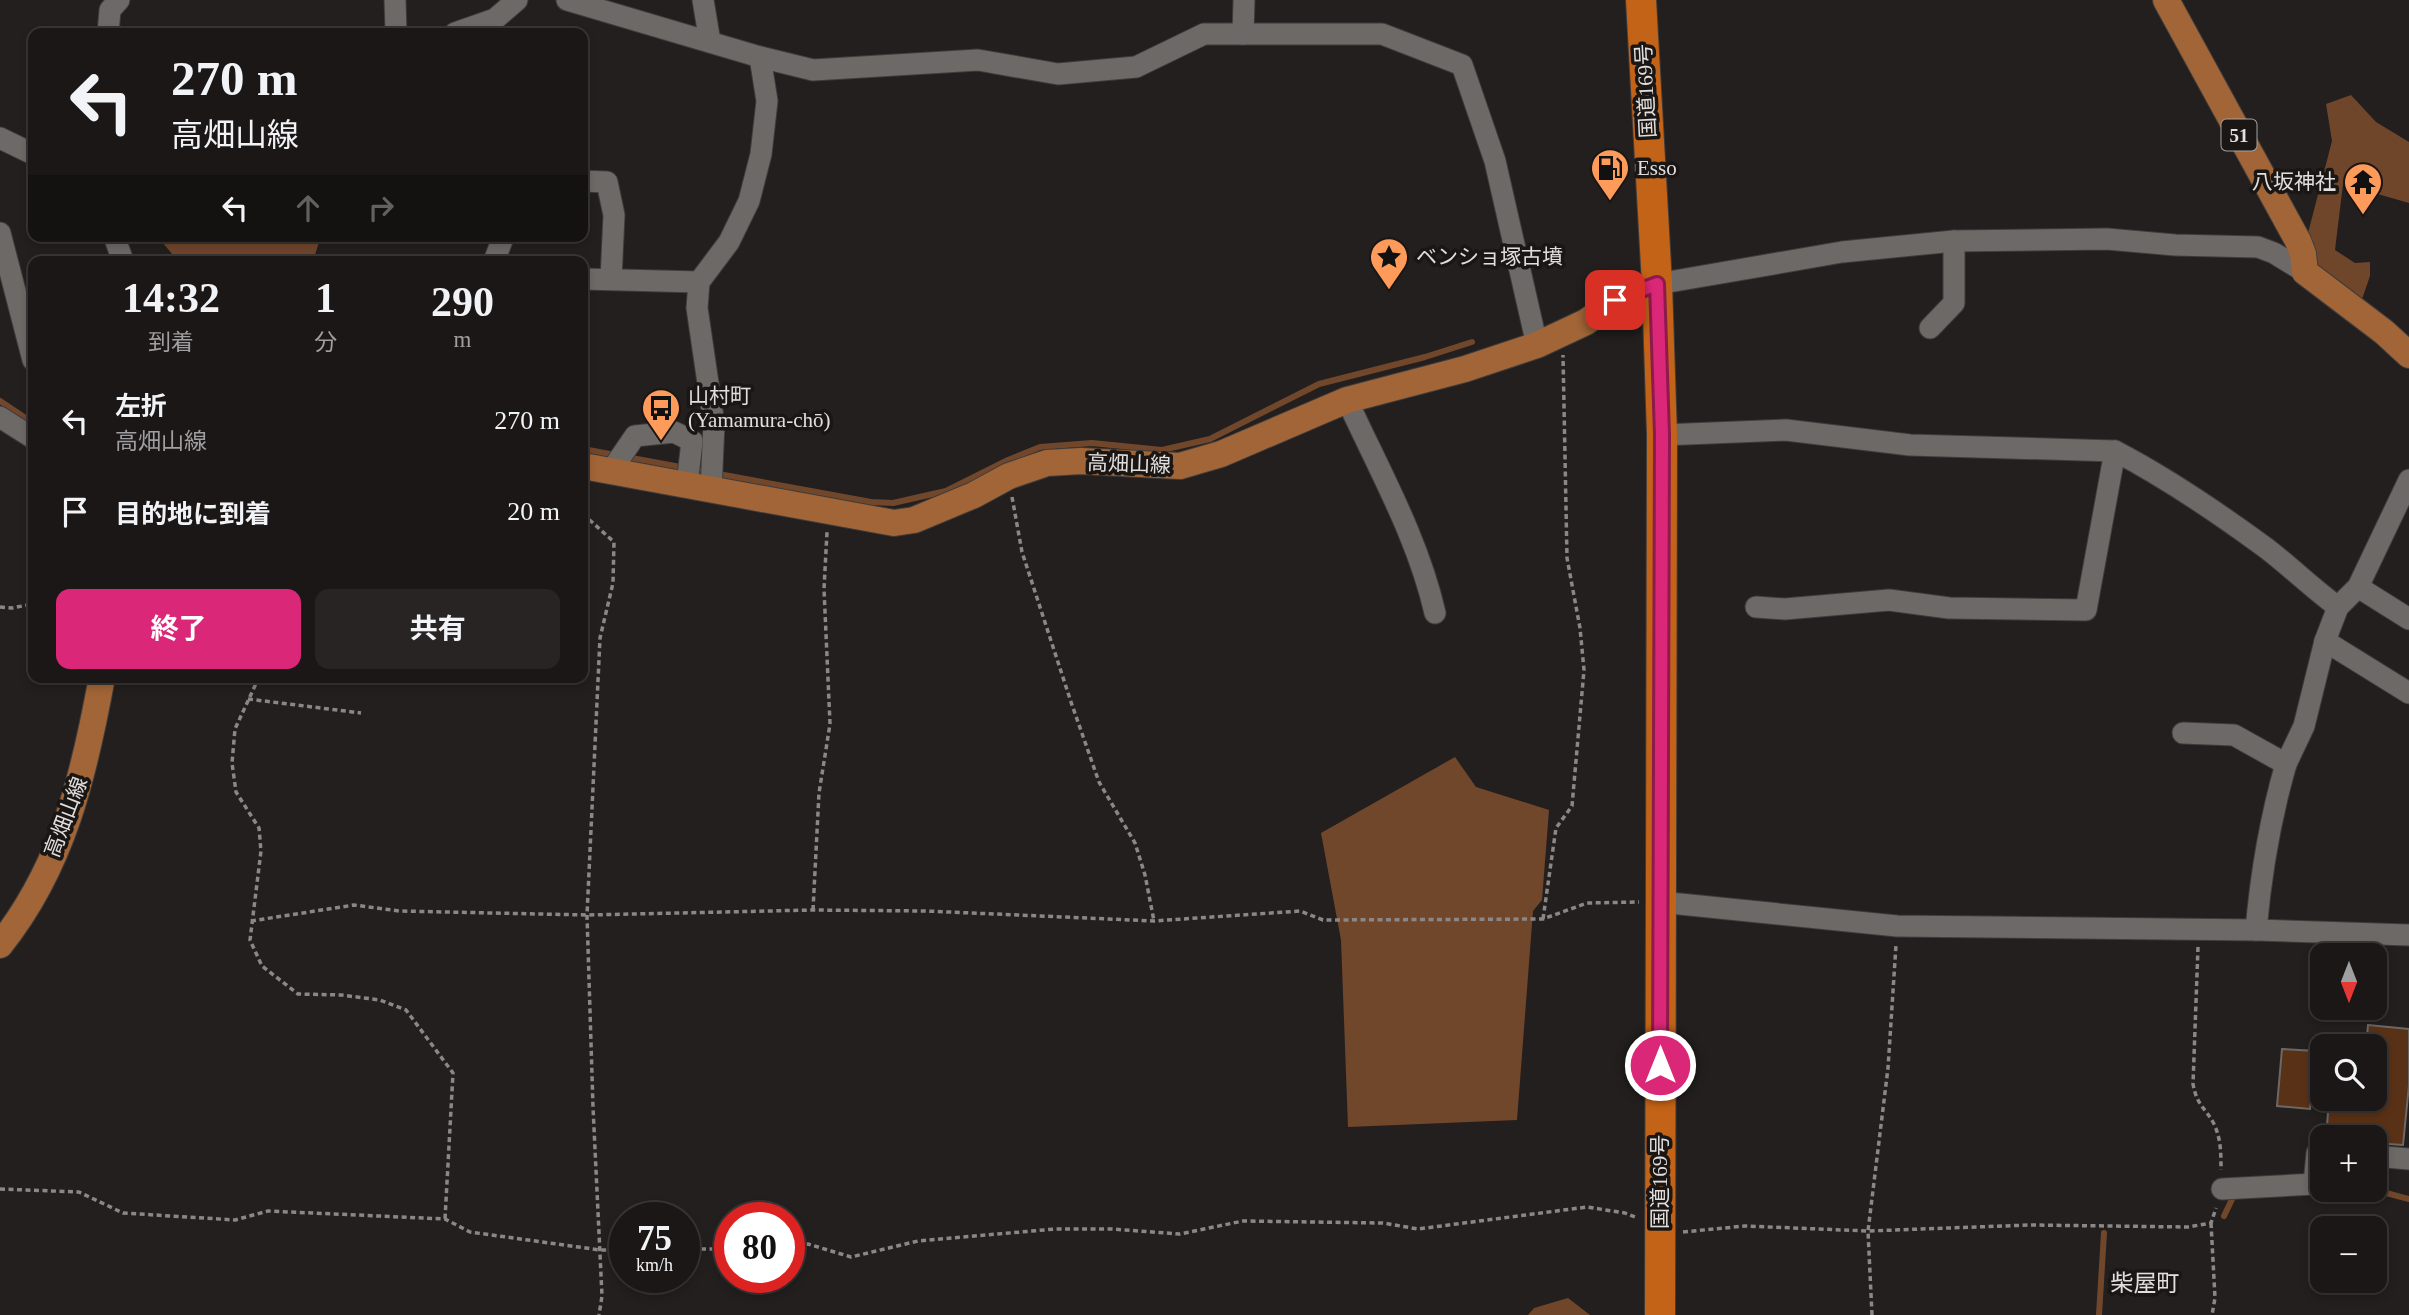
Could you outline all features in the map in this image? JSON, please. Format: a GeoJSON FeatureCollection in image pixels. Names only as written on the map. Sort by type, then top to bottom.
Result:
{"type":"FeatureCollection","features":[{"type":"Feature","properties":{"kind":"highway","name":"国道169号"},"geometry":{"type":"LineString","coordinates":[[1641,0],[1657,284],[1662,435],[1660,1315]]}},
{"type":"Feature","properties":{"kind":"main road","name":"51"},"geometry":{"type":"LineString","coordinates":[[2166,0],[2298,241],[2305,272]]}},
{"type":"Feature","properties":{"kind":"main road"},"geometry":{"type":"LineString","coordinates":[[2305,272],[2384,332],[2409,355]]}},
{"type":"Feature","properties":{"kind":"main road","name":"高畑山線"},"geometry":{"type":"LineString","coordinates":[[588,467],[894,523],[914,520],[974,495],[1009,476],[1047,463],[1081,461],[1180,466],[1221,454],[1347,400],[1465,369],[1537,345],[1586,322],[1615,300],[1657,284]]}},
{"type":"Feature","properties":{"kind":"main road","name":"高畑山線"},"geometry":{"type":"LineString","coordinates":[[0,945],[22,918],[69,818],[84,770],[101,683]]}},
{"type":"Feature","properties":{"kind":"street"},"geometry":{"type":"LineString","coordinates":[[108,28],[110,10],[119,0]]}},
{"type":"Feature","properties":{"kind":"street"},"geometry":{"type":"LineString","coordinates":[[396,0],[396,28]]}},
{"type":"Feature","properties":{"kind":"street"},"geometry":{"type":"LineString","coordinates":[[469,28],[495,19],[517,0]]}},
{"type":"Feature","properties":{"kind":"street"},"geometry":{"type":"LineString","coordinates":[[567,0],[813,70],[978,60],[1058,74],[1136,67],[1204,34],[1382,34],[1462,65],[1495,161],[1537,345]]}},
{"type":"Feature","properties":{"kind":"street"},"geometry":{"type":"LineString","coordinates":[[704,0],[710,42]]}},
{"type":"Feature","properties":{"kind":"street"},"geometry":{"type":"LineString","coordinates":[[1243,34],[1244,0]]}},
{"type":"Feature","properties":{"kind":"street"},"geometry":{"type":"LineString","coordinates":[[699,488],[714,424],[697,308],[699,282],[729,242],[749,201],[761,154],[767,101],[760,57]]}},
{"type":"Feature","properties":{"kind":"street"},"geometry":{"type":"LineString","coordinates":[[0,138],[28,152]]}},
{"type":"Feature","properties":{"kind":"street"},"geometry":{"type":"LineString","coordinates":[[588,181],[607,182],[614,215],[611,279]]}},
{"type":"Feature","properties":{"kind":"street"},"geometry":{"type":"LineString","coordinates":[[0,233],[28,341]]}},
{"type":"Feature","properties":{"kind":"street"},"geometry":{"type":"LineString","coordinates":[[1657,284],[1842,252],[1954,241],[2107,239],[2258,247],[2274,253],[2305,272]]}},
{"type":"Feature","properties":{"kind":"street"},"geometry":{"type":"LineString","coordinates":[[1930,328],[1954,303],[1954,241]]}},
{"type":"Feature","properties":{"kind":"street"},"geometry":{"type":"LineString","coordinates":[[588,279],[699,282]]}},
{"type":"Feature","properties":{"kind":"street"},"geometry":{"type":"LineString","coordinates":[[1347,400],[1426,574],[1435,613]]}},
{"type":"Feature","properties":{"kind":"street"},"geometry":{"type":"LineString","coordinates":[[0,417],[28,435]]}},
{"type":"Feature","properties":{"kind":"street"},"geometry":{"type":"LineString","coordinates":[[1662,435],[1786,430],[1910,445],[2115,451],[2143,465],[2268,549],[2338,607]]}},
{"type":"Feature","properties":{"kind":"street"},"geometry":{"type":"LineString","coordinates":[[611,471],[635,436],[674,432],[692,441],[699,488]]}},
{"type":"Feature","properties":{"kind":"street"},"geometry":{"type":"LineString","coordinates":[[1756,607],[1785,609],[1889,600],[1950,608],[2086,610],[2115,451]]}},
{"type":"Feature","properties":{"kind":"street"},"geometry":{"type":"LineString","coordinates":[[2256,930],[2261,876],[2275,802],[2286,764],[2304,726],[2325,640],[2338,607],[2358,587],[2409,480]]}},
{"type":"Feature","properties":{"kind":"street"},"geometry":{"type":"LineString","coordinates":[[2358,587],[2409,619]]}},
{"type":"Feature","properties":{"kind":"street"},"geometry":{"type":"LineString","coordinates":[[2325,640],[2409,694]]}},
{"type":"Feature","properties":{"kind":"street"},"geometry":{"type":"LineString","coordinates":[[2183,733],[2234,735],[2286,764]]}},
{"type":"Feature","properties":{"kind":"street"},"geometry":{"type":"LineString","coordinates":[[1660,902],[1897,926],[2256,930],[2409,935]]}},
{"type":"Feature","properties":{"kind":"street"},"geometry":{"type":"LineString","coordinates":[[2387,1157],[2409,1159]]}},
{"type":"Feature","properties":{"kind":"street"},"geometry":{"type":"LineString","coordinates":[[2222,1189],[2310,1184]]}},
{"type":"Feature","properties":{"kind":"path"},"geometry":{"type":"LineString","coordinates":[[1543,919],[1556,828],[1572,806],[1584,670],[1580,628],[1567,558],[1563,334]]}},
{"type":"Feature","properties":{"kind":"path"},"geometry":{"type":"LineString","coordinates":[[1009,476],[1026,564],[1099,782],[1135,843],[1154,921]]}},
{"type":"Feature","properties":{"kind":"path"},"geometry":{"type":"LineString","coordinates":[[813,910],[818,793],[830,724],[824,589],[828,512]]}},
{"type":"Feature","properties":{"kind":"path"},"geometry":{"type":"LineString","coordinates":[[588,519],[614,542],[613,583],[600,638],[587,915],[602,1296],[600,1315]]}},
{"type":"Feature","properties":{"kind":"path"},"geometry":{"type":"LineString","coordinates":[[0,607],[28,605]]}},
{"type":"Feature","properties":{"kind":"path"},"geometry":{"type":"LineString","coordinates":[[256,683],[235,729],[232,763],[236,792],[260,828],[261,851],[250,940],[262,966],[298,993],[380,1000],[406,1010],[453,1073],[445,1219]]}},
{"type":"Feature","properties":{"kind":"path"},"geometry":{"type":"LineString","coordinates":[[247,699],[361,713]]}},
{"type":"Feature","properties":{"kind":"path"},"geometry":{"type":"LineString","coordinates":[[251,921],[354,905],[399,911],[587,915],[813,910],[926,911],[1154,921],[1300,911],[1323,920],[1543,919],[1587,902],[1660,902]]}},
{"type":"Feature","properties":{"kind":"path"},"geometry":{"type":"LineString","coordinates":[[1872,1315],[1868,1231],[1888,1068],[1897,926]]}},
{"type":"Feature","properties":{"kind":"path"},"geometry":{"type":"LineString","coordinates":[[2199,930],[2193,1084],[2196,1100],[2213,1123],[2221,1143],[2222,1189],[2211,1223],[2215,1298],[2212,1315]]}},
{"type":"Feature","properties":{"kind":"path"},"geometry":{"type":"LineString","coordinates":[[0,1189],[79,1192],[123,1213],[235,1220],[268,1211],[445,1219],[470,1231],[609,1250]]}},
{"type":"Feature","properties":{"kind":"path"},"geometry":{"type":"LineString","coordinates":[[805,1244],[851,1257],[918,1241],[1055,1229],[1111,1229],[1180,1234],[1243,1222],[1384,1223],[1418,1229],[1587,1207],[1625,1213],[1660,1231],[1745,1226],[1868,1231],[2030,1225],[2188,1227],[2211,1223]]}},
{"type":"Feature","properties":{"kind":"shaded area"},"geometry":{"type":"Polygon","coordinates":[[[2351,95],[2376,122],[2409,142],[2409,203],[2343,184],[2335,250],[2355,263],[2370,262],[2370,276],[2361,302],[2320,273],[2308,233],[2332,141],[2326,104],[2351,95]]]}},
{"type":"Feature","properties":{"kind":"shaded area"},"geometry":{"type":"Polygon","coordinates":[[[162,242],[319,242],[315,256],[174,256],[162,242]]]}},
{"type":"Feature","properties":{"kind":"shaded area"},"geometry":{"type":"Polygon","coordinates":[[[1455,757],[1476,787],[1549,810],[1542,900],[1533,911],[1517,1120],[1348,1127],[1341,940],[1321,833],[1455,757]]]}},
{"type":"Feature","properties":{"kind":"shaded area"},"geometry":{"type":"Polygon","coordinates":[[[1568,1298],[1590,1315],[1528,1315],[1534,1308],[1568,1298]]]}},
{"type":"Feature","properties":{"kind":"building"},"geometry":{"type":"Polygon","coordinates":[[[2368,1025],[2409,1029],[2409,1085],[2403,1145],[2387,1144],[2387,1125],[2327,1125],[2328,1111],[2387,1111],[2387,1034],[2367,1034],[2368,1025]]]}},
{"type":"Feature","properties":{"kind":"building"},"geometry":{"type":"Polygon","coordinates":[[[2282,1049],[2310,1051],[2310,1109],[2277,1106],[2282,1049]]]}},
{"type":"Feature","properties":{"kind":"waterway"},"geometry":{"type":"LineString","coordinates":[[626,457],[871,502],[893,503],[946,491],[1040,447],[1092,443],[1162,450],[1210,439],[1319,384],[1472,342]]}},
{"type":"Feature","properties":{"kind":"waterway"},"geometry":{"type":"LineString","coordinates":[[0,401],[28,420]]}},
{"type":"Feature","properties":{"kind":"waterway"},"geometry":{"type":"LineString","coordinates":[[588,450],[615,455]]}},
{"type":"Feature","properties":{"kind":"waterway"},"geometry":{"type":"LineString","coordinates":[[2224,1216],[2235,1193]]}},
{"type":"Feature","properties":{"kind":"waterway"},"geometry":{"type":"LineString","coordinates":[[2387,1193],[2409,1199]]}},
{"type":"Feature","properties":{"kind":"waterway"},"geometry":{"type":"LineString","coordinates":[[2099,1315],[2104,1233]]}},
{"type":"Feature","properties":{"kind":"place","name":"Esso"},"geometry":{"type":"Point","coordinates":[1610,202]}},
{"type":"Feature","properties":{"kind":"place","name":"八坂神社"},"geometry":{"type":"Point","coordinates":[2363,216]}},
{"type":"Feature","properties":{"kind":"place","name":"ベンショ塚古墳"},"geometry":{"type":"Point","coordinates":[1389,291]}},
{"type":"Feature","properties":{"kind":"place","name":"山村町 (Yamamura-chō)"},"geometry":{"type":"Point","coordinates":[661,442]}},
{"type":"Feature","properties":{"kind":"district","name":"柴屋町"},"geometry":{"type":"Point","coordinates":[2145,1283]}},
{"type":"Feature","properties":{"kind":"route"},"geometry":{"type":"LineString","coordinates":[[1615,300],[1657,284],[1662,435],[1660,1065]]}}]}
